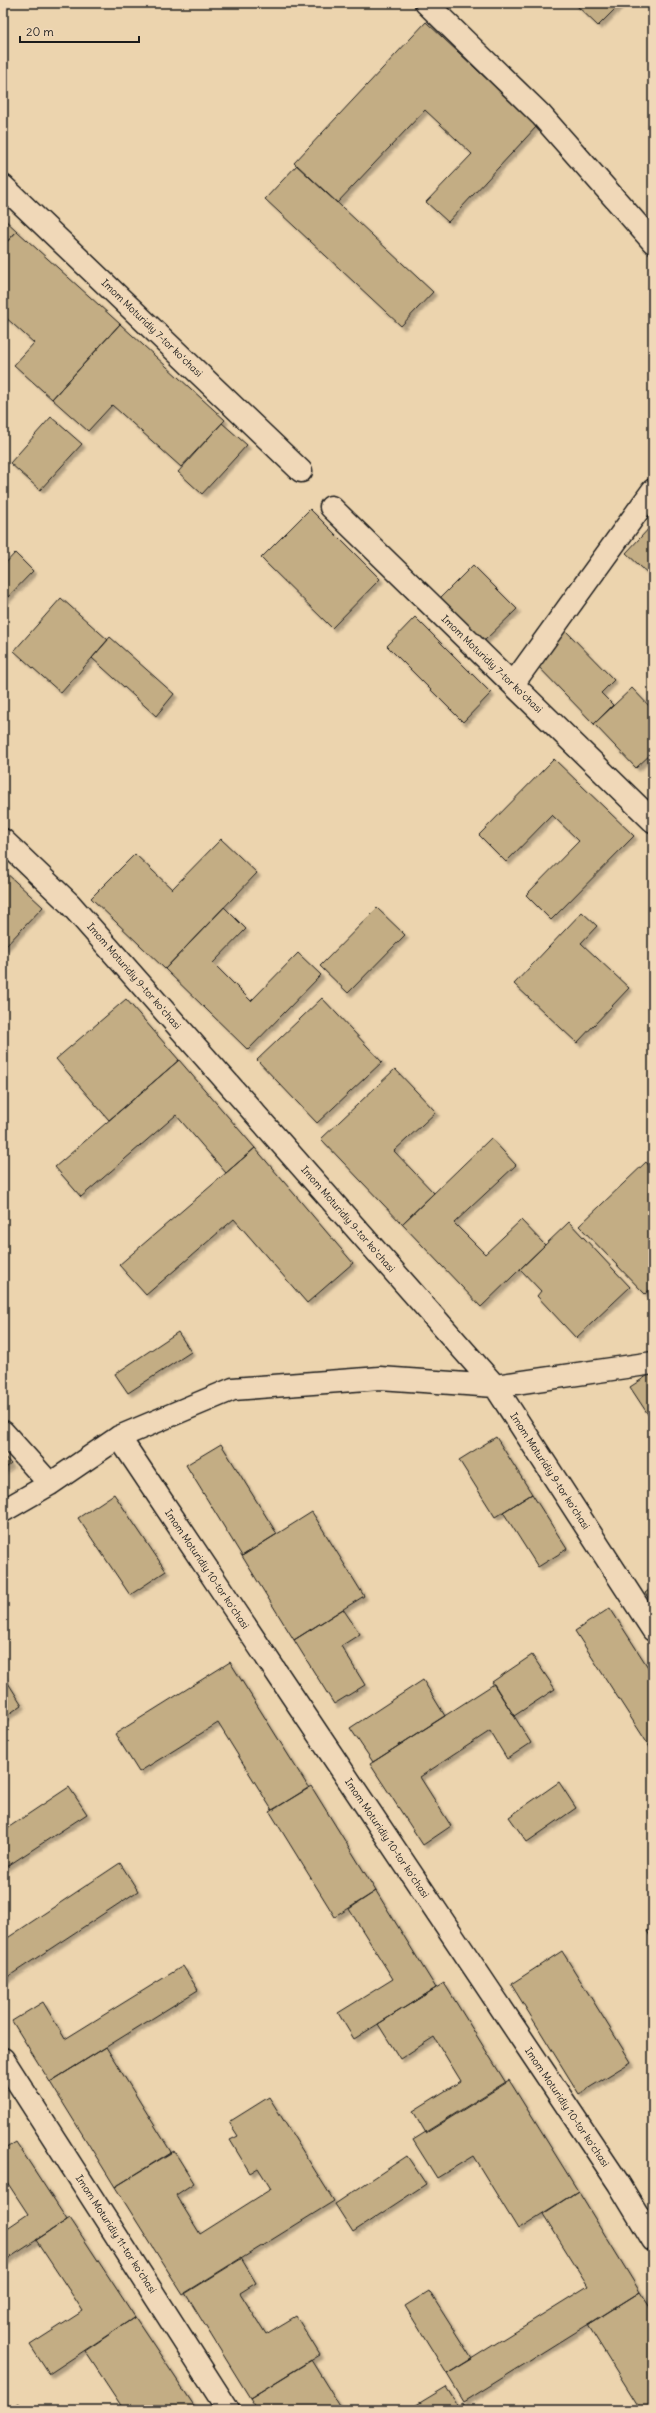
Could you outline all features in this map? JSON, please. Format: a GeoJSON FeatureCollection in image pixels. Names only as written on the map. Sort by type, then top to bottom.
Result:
{"type":"FeatureCollection","features":[{"type":"Feature","properties":{"kind":"street"},"geometry":{"type":"LineString","coordinates":[[426,3],[541,115],[653,242]]}},
{"type":"Feature","properties":{"kind":"street","name":"Imom Moturidiy 7-tor koʻchasi"},"geometry":{"type":"LineString","coordinates":[[3,186],[301,470]]}},
{"type":"Feature","properties":{"kind":"street"},"geometry":{"type":"LineString","coordinates":[[513,684],[653,490]]}},
{"type":"Feature","properties":{"kind":"street","name":"Imom Moturidiy 7-tor koʻchasi"},"geometry":{"type":"LineString","coordinates":[[330,507],[653,821]]}},
{"type":"Feature","properties":{"kind":"street","name":"Imom Moturidiy 9-tor koʻchasi"},"geometry":{"type":"LineString","coordinates":[[3,840],[70,904],[495,1386],[653,1630]]}},
{"type":"Feature","properties":{"kind":"street"},"geometry":{"type":"LineString","coordinates":[[3,1511],[50,1484],[118,1437],[233,1389],[380,1378],[495,1386],[653,1363]]}},
{"type":"Feature","properties":{"kind":"street"},"geometry":{"type":"LineString","coordinates":[[3,1432],[50,1484]]}},
{"type":"Feature","properties":{"kind":"street","name":"Imom Moturidiy 10-tor koʻchasi"},"geometry":{"type":"LineString","coordinates":[[118,1437],[618,2184],[653,2240]]}},
{"type":"Feature","properties":{"kind":"street","name":"Imom Moturidiy 11-tor koʻchasi"},"geometry":{"type":"LineString","coordinates":[[3,2059],[228,2410]]}},
{"type":"Feature","properties":{"kind":"building"},"geometry":{"type":"Polygon","coordinates":[[[574,3],[621,3],[598,26],[574,3]]]}},
{"type":"Feature","properties":{"kind":"building"},"geometry":{"type":"Polygon","coordinates":[[[426,22],[537,126],[448,222],[426,202],[472,154],[425,110],[337,203],[294,163],[426,22]]]}},
{"type":"Feature","properties":{"kind":"building"},"geometry":{"type":"Polygon","coordinates":[[[297,165],[433,292],[401,326],[265,199],[297,165]]]}},
{"type":"Feature","properties":{"kind":"building"},"geometry":{"type":"Polygon","coordinates":[[[3,218],[17,231],[3,246],[3,218]]]}},
{"type":"Feature","properties":{"kind":"building"},"geometry":{"type":"Polygon","coordinates":[[[17,231],[120,324],[52,399],[14,365],[34,343],[3,315],[3,246],[17,231]]]}},
{"type":"Feature","properties":{"kind":"building"},"geometry":{"type":"Polygon","coordinates":[[[120,324],[225,420],[181,467],[112,405],[88,431],[52,399],[120,324]]]}},
{"type":"Feature","properties":{"kind":"building"},"geometry":{"type":"Polygon","coordinates":[[[51,417],[82,444],[40,490],[10,463],[51,417]]]}},
{"type":"Feature","properties":{"kind":"building"},"geometry":{"type":"Polygon","coordinates":[[[222,423],[247,445],[202,494],[178,472],[222,423]]]}},
{"type":"Feature","properties":{"kind":"building"},"geometry":{"type":"Polygon","coordinates":[[[310,509],[380,579],[332,628],[261,558],[310,509]]]}},
{"type":"Feature","properties":{"kind":"building"},"geometry":{"type":"Polygon","coordinates":[[[653,524],[653,578],[626,553],[653,524]]]}},
{"type":"Feature","properties":{"kind":"building"},"geometry":{"type":"Polygon","coordinates":[[[15,553],[33,571],[3,602],[3,566],[15,553]]]}},
{"type":"Feature","properties":{"kind":"building"},"geometry":{"type":"Polygon","coordinates":[[[473,565],[517,609],[483,642],[440,598],[473,565]]]}},
{"type":"Feature","properties":{"kind":"building"},"geometry":{"type":"Polygon","coordinates":[[[61,598],[108,640],[61,693],[14,651],[61,598]]]}},
{"type":"Feature","properties":{"kind":"building"},"geometry":{"type":"Polygon","coordinates":[[[415,617],[491,693],[463,722],[387,646],[415,617]]]}},
{"type":"Feature","properties":{"kind":"building"},"geometry":{"type":"Polygon","coordinates":[[[566,631],[614,680],[601,693],[613,705],[594,724],[534,662],[566,631]]]}},
{"type":"Feature","properties":{"kind":"building"},"geometry":{"type":"Polygon","coordinates":[[[110,637],[174,694],[156,716],[92,658],[110,637]]]}},
{"type":"Feature","properties":{"kind":"building"},"geometry":{"type":"Polygon","coordinates":[[[632,688],[653,710],[653,752],[636,768],[594,724],[632,688]]]}},
{"type":"Feature","properties":{"kind":"building"},"geometry":{"type":"Polygon","coordinates":[[[554,759],[634,836],[551,920],[526,895],[579,841],[552,815],[506,862],[479,835],[554,759]]]}},
{"type":"Feature","properties":{"kind":"building"},"geometry":{"type":"Polygon","coordinates":[[[221,839],[257,873],[165,969],[91,898],[135,854],[172,889],[221,839]]]}},
{"type":"Feature","properties":{"kind":"building"},"geometry":{"type":"Polygon","coordinates":[[[3,870],[43,907],[3,949],[3,870]]]}},
{"type":"Feature","properties":{"kind":"building"},"geometry":{"type":"Polygon","coordinates":[[[224,907],[246,929],[213,963],[251,1001],[298,953],[321,975],[248,1050],[165,969],[224,907]]]}},
{"type":"Feature","properties":{"kind":"building"},"geometry":{"type":"Polygon","coordinates":[[[377,908],[405,935],[348,993],[320,966],[377,908]]]}},
{"type":"Feature","properties":{"kind":"building"},"geometry":{"type":"Polygon","coordinates":[[[582,912],[597,926],[581,943],[629,988],[577,1043],[514,984],[582,912]]]}},
{"type":"Feature","properties":{"kind":"building"},"geometry":{"type":"Polygon","coordinates":[[[322,998],[382,1062],[317,1123],[257,1060],[322,998]]]}},
{"type":"Feature","properties":{"kind":"building"},"geometry":{"type":"Polygon","coordinates":[[[126,999],[179,1060],[109,1120],[56,1059],[126,999]]]}},
{"type":"Feature","properties":{"kind":"building"},"geometry":{"type":"Polygon","coordinates":[[[179,1060],[255,1148],[226,1173],[176,1115],[81,1197],[55,1167],[179,1060]]]}},
{"type":"Feature","properties":{"kind":"building"},"geometry":{"type":"Polygon","coordinates":[[[395,1069],[436,1112],[394,1151],[434,1193],[402,1224],[321,1139],[395,1069]]]}},
{"type":"Feature","properties":{"kind":"building"},"geometry":{"type":"Polygon","coordinates":[[[491,1138],[516,1165],[454,1223],[485,1254],[521,1220],[545,1245],[481,1307],[402,1224],[491,1138]]]}},
{"type":"Feature","properties":{"kind":"building"},"geometry":{"type":"Polygon","coordinates":[[[255,1148],[353,1263],[307,1303],[234,1219],[146,1295],[119,1265],[255,1148]]]}},
{"type":"Feature","properties":{"kind":"building"},"geometry":{"type":"Polygon","coordinates":[[[646,1162],[653,1170],[653,1287],[645,1294],[579,1226],[646,1162]]]}},
{"type":"Feature","properties":{"kind":"building"},"geometry":{"type":"Polygon","coordinates":[[[569,1222],[630,1287],[576,1338],[537,1296],[541,1291],[520,1269],[569,1222]]]}},
{"type":"Feature","properties":{"kind":"building"},"geometry":{"type":"Polygon","coordinates":[[[178,1332],[191,1352],[128,1393],[115,1374],[178,1332]]]}},
{"type":"Feature","properties":{"kind":"building"},"geometry":{"type":"Polygon","coordinates":[[[653,1372],[653,1422],[630,1387],[653,1372]]]}},
{"type":"Feature","properties":{"kind":"building"},"geometry":{"type":"Polygon","coordinates":[[[496,1437],[532,1494],[495,1517],[459,1460],[496,1437]]]}},
{"type":"Feature","properties":{"kind":"building"},"geometry":{"type":"Polygon","coordinates":[[[221,1444],[277,1534],[242,1556],[186,1465],[221,1444]]]}},
{"type":"Feature","properties":{"kind":"building"},"geometry":{"type":"Polygon","coordinates":[[[3,1455],[11,1464],[3,1470],[3,1455]]]}},
{"type":"Feature","properties":{"kind":"building"},"geometry":{"type":"Polygon","coordinates":[[[114,1494],[166,1571],[130,1595],[78,1518],[114,1494]]]}},
{"type":"Feature","properties":{"kind":"building"},"geometry":{"type":"Polygon","coordinates":[[[532,1494],[567,1549],[538,1567],[503,1512],[532,1494]]]}},
{"type":"Feature","properties":{"kind":"building"},"geometry":{"type":"Polygon","coordinates":[[[312,1512],[364,1596],[294,1640],[242,1556],[312,1512]]]}},
{"type":"Feature","properties":{"kind":"building"},"geometry":{"type":"Polygon","coordinates":[[[653,1587],[653,1605],[645,1593],[653,1587]]]}},
{"type":"Feature","properties":{"kind":"building"},"geometry":{"type":"Polygon","coordinates":[[[610,1608],[653,1675],[653,1752],[575,1631],[610,1608]]]}},
{"type":"Feature","properties":{"kind":"building"},"geometry":{"type":"Polygon","coordinates":[[[343,1609],[360,1634],[341,1646],[365,1685],[334,1704],[294,1640],[343,1609]]]}},
{"type":"Feature","properties":{"kind":"building"},"geometry":{"type":"Polygon","coordinates":[[[532,1655],[555,1689],[514,1716],[492,1682],[532,1655]]]}},
{"type":"Feature","properties":{"kind":"building"},"geometry":{"type":"Polygon","coordinates":[[[230,1662],[309,1788],[272,1810],[218,1723],[139,1772],[115,1734],[230,1662]]]}},
{"type":"Feature","properties":{"kind":"building"},"geometry":{"type":"Polygon","coordinates":[[[3,1675],[22,1705],[3,1718],[3,1675]]]}},
{"type":"Feature","properties":{"kind":"building"},"geometry":{"type":"Polygon","coordinates":[[[423,1680],[445,1716],[373,1762],[350,1728],[423,1680]]]}},
{"type":"Feature","properties":{"kind":"building"},"geometry":{"type":"Polygon","coordinates":[[[494,1684],[531,1743],[507,1759],[490,1731],[420,1777],[451,1826],[423,1845],[370,1764],[494,1684]]]}},
{"type":"Feature","properties":{"kind":"building"},"geometry":{"type":"Polygon","coordinates":[[[559,1782],[576,1808],[527,1842],[509,1817],[559,1782]]]}},
{"type":"Feature","properties":{"kind":"building"},"geometry":{"type":"Polygon","coordinates":[[[311,1786],[376,1891],[335,1917],[270,1812],[311,1786]]]}},
{"type":"Feature","properties":{"kind":"building"},"geometry":{"type":"Polygon","coordinates":[[[69,1787],[87,1814],[3,1869],[3,1831],[69,1787]]]}},
{"type":"Feature","properties":{"kind":"building"},"geometry":{"type":"Polygon","coordinates":[[[120,1863],[138,1891],[3,1980],[3,1941],[120,1863]]]}},
{"type":"Feature","properties":{"kind":"building"},"geometry":{"type":"Polygon","coordinates":[[[376,1891],[436,1988],[354,2039],[338,2013],[393,1979],[349,1909],[376,1891]]]}},
{"type":"Feature","properties":{"kind":"building"},"geometry":{"type":"Polygon","coordinates":[[[653,1927],[653,1941],[647,1931],[653,1927]]]}},
{"type":"Feature","properties":{"kind":"building"},"geometry":{"type":"Polygon","coordinates":[[[562,1951],[631,2062],[579,2094],[511,1984],[562,1951]]]}},
{"type":"Feature","properties":{"kind":"building"},"geometry":{"type":"Polygon","coordinates":[[[183,1966],[198,1990],[50,2082],[12,2021],[43,2002],[65,2039],[183,1966]]]}},
{"type":"Feature","properties":{"kind":"building"},"geometry":{"type":"Polygon","coordinates":[[[444,1983],[506,2083],[426,2133],[413,2111],[461,2081],[434,2037],[400,2059],[378,2024],[444,1983]]]}},
{"type":"Feature","properties":{"kind":"building"},"geometry":{"type":"Polygon","coordinates":[[[106,2047],[171,2152],[115,2187],[50,2082],[106,2047]]]}},
{"type":"Feature","properties":{"kind":"building"},"geometry":{"type":"Polygon","coordinates":[[[509,2080],[578,2191],[518,2229],[473,2156],[437,2178],[413,2140],[509,2080]]]}},
{"type":"Feature","properties":{"kind":"building"},"geometry":{"type":"Polygon","coordinates":[[[269,2097],[334,2201],[183,2295],[115,2187],[174,2151],[194,2183],[176,2195],[200,2234],[271,2189],[258,2168],[250,2173],[230,2140],[238,2136],[229,2122],[269,2097]]]}},
{"type":"Feature","properties":{"kind":"building"},"geometry":{"type":"Polygon","coordinates":[[[16,2142],[67,2220],[3,2262],[3,2231],[28,2214],[3,2176],[3,2150],[16,2142]]]}},
{"type":"Feature","properties":{"kind":"building"},"geometry":{"type":"Polygon","coordinates":[[[407,2156],[426,2184],[353,2232],[335,2204],[407,2156]]]}},
{"type":"Feature","properties":{"kind":"building"},"geometry":{"type":"Polygon","coordinates":[[[578,2191],[640,2292],[464,2402],[447,2374],[588,2286],[543,2214],[578,2191]]]}},
{"type":"Feature","properties":{"kind":"building"},"geometry":{"type":"Polygon","coordinates":[[[70,2218],[135,2317],[49,2374],[30,2345],[83,2311],[36,2240],[70,2218]]]}},
{"type":"Feature","properties":{"kind":"building"},"geometry":{"type":"Polygon","coordinates":[[[241,2258],[256,2283],[240,2293],[266,2334],[296,2316],[320,2355],[250,2398],[185,2293],[241,2258]]]}},
{"type":"Feature","properties":{"kind":"building"},"geometry":{"type":"Polygon","coordinates":[[[429,2291],[472,2359],[447,2374],[405,2306],[429,2291]]]}},
{"type":"Feature","properties":{"kind":"building"},"geometry":{"type":"Polygon","coordinates":[[[640,2292],[653,2312],[653,2410],[634,2410],[639,2407],[588,2325],[640,2292]]]}},
{"type":"Feature","properties":{"kind":"building"},"geometry":{"type":"Polygon","coordinates":[[[135,2317],[197,2410],[124,2410],[85,2351],[135,2317]]]}},
{"type":"Feature","properties":{"kind":"building"},"geometry":{"type":"Polygon","coordinates":[[[311,2360],[342,2410],[258,2410],[250,2398],[311,2360]]]}},
{"type":"Feature","properties":{"kind":"building"},"geometry":{"type":"Polygon","coordinates":[[[446,2387],[458,2406],[451,2410],[408,2410],[446,2387]]]}},
{"type":"Feature","properties":{"kind":"building"},"geometry":{"type":"Polygon","coordinates":[[[18,2403],[23,2410],[7,2410],[18,2403]]]}},
{"type":"Feature","properties":{"kind":"building"},"geometry":{"type":"Polygon","coordinates":[[[463,2403],[467,2410],[451,2410],[458,2406],[463,2403]]]}}]}
